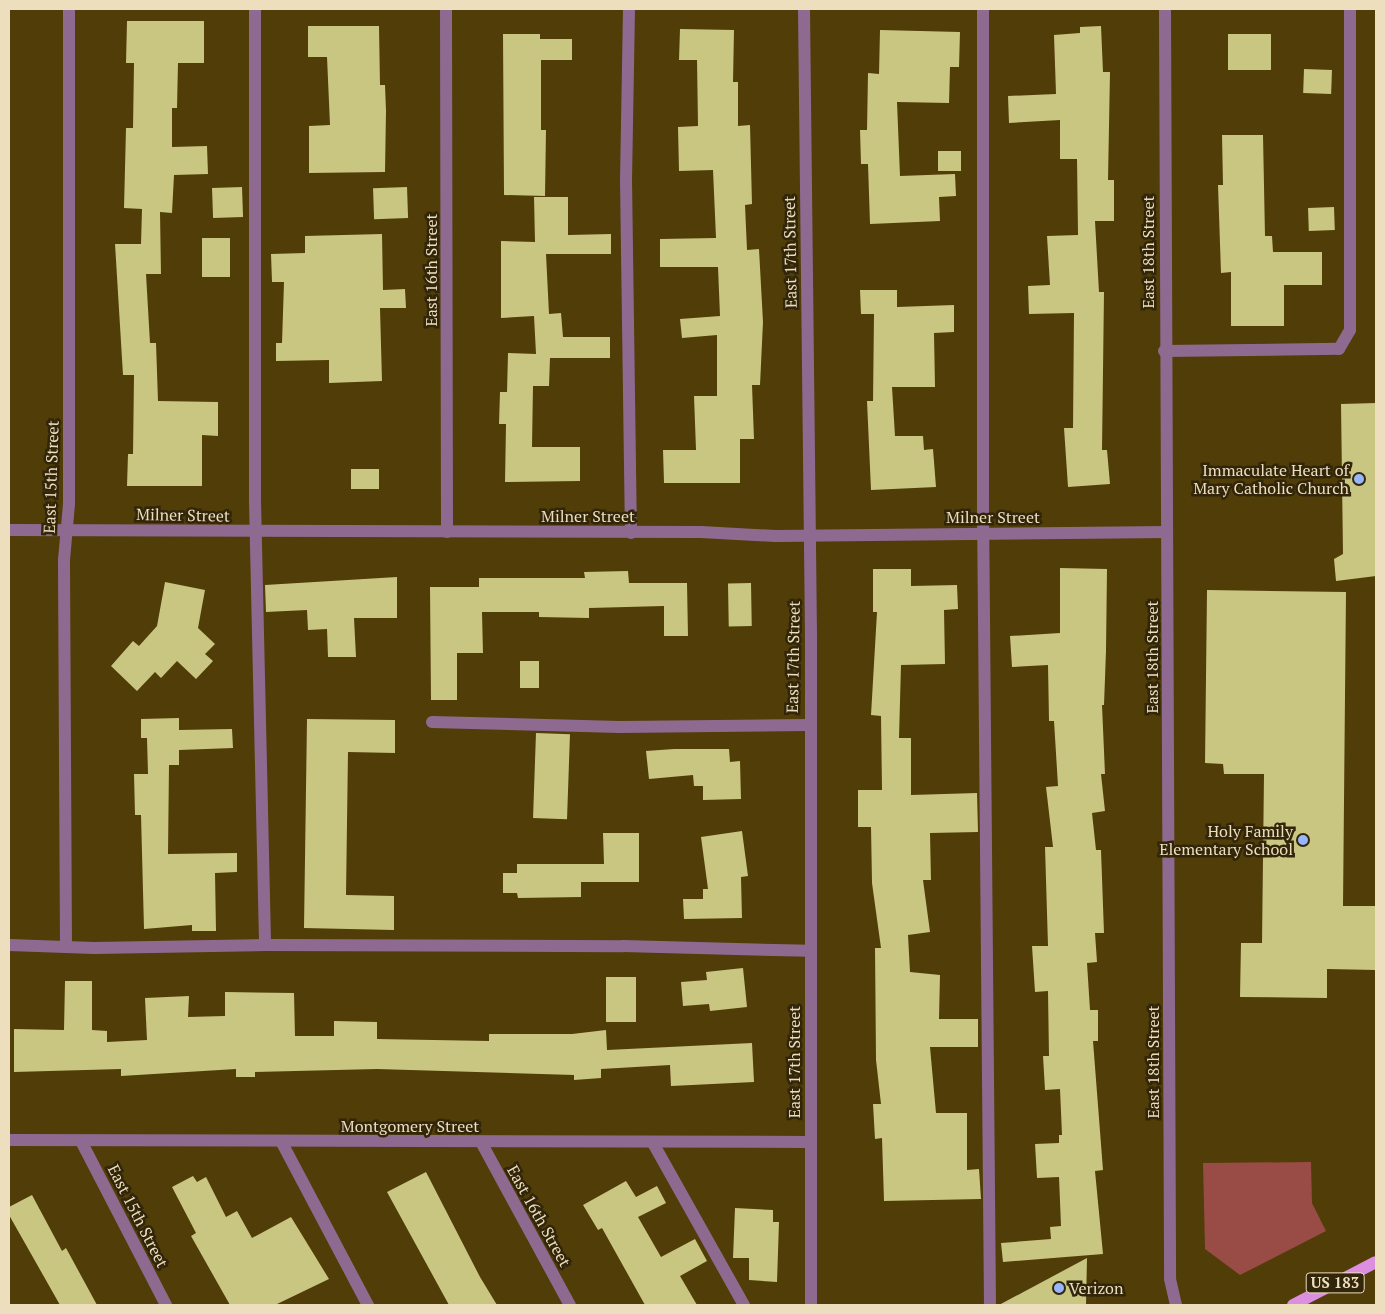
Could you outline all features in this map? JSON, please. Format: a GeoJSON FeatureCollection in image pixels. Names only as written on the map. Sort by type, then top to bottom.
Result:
{"type":"FeatureCollection","features":[{"type":"Feature","properties":{"kind":"main road","name":"US 183"},"geometry":{"type":"LineString","coordinates":[[1301,1303],[1376,1262]]}},
{"type":"Feature","properties":{"kind":"street","name":"East 15th Street"},"geometry":{"type":"LineString","coordinates":[[66,947],[64,560],[70,475],[69,9]]}},
{"type":"Feature","properties":{"kind":"street"},"geometry":{"type":"LineString","coordinates":[[255,9],[257,532],[266,944]]}},
{"type":"Feature","properties":{"kind":"street","name":"East 16th Street"},"geometry":{"type":"LineString","coordinates":[[446,9],[447,532]]}},
{"type":"Feature","properties":{"kind":"street"},"geometry":{"type":"LineString","coordinates":[[629,9],[626,188],[631,533]]}},
{"type":"Feature","properties":{"kind":"street","name":"East 17th Street"},"geometry":{"type":"LineString","coordinates":[[804,9],[809,533],[811,1305]]}},
{"type":"Feature","properties":{"kind":"street"},"geometry":{"type":"LineString","coordinates":[[984,9],[984,533],[990,1305]]}},
{"type":"Feature","properties":{"kind":"street","name":"East 18th Street"},"geometry":{"type":"LineString","coordinates":[[1165,9],[1164,351],[1167,532],[1170,1269],[1176,1305]]}},
{"type":"Feature","properties":{"kind":"street"},"geometry":{"type":"LineString","coordinates":[[1164,351],[1339,349],[1350,330],[1350,9]]}},
{"type":"Feature","properties":{"kind":"street","name":"Milner Street"},"geometry":{"type":"LineString","coordinates":[[9,530],[631,533],[776,536],[809,533],[1167,532]]}},
{"type":"Feature","properties":{"kind":"street"},"geometry":{"type":"LineString","coordinates":[[432,722],[620,727],[808,725]]}},
{"type":"Feature","properties":{"kind":"street"},"geometry":{"type":"LineString","coordinates":[[9,945],[66,947],[266,944],[623,946],[809,951]]}},
{"type":"Feature","properties":{"kind":"street","name":"Montgomery Street"},"geometry":{"type":"LineString","coordinates":[[9,1140],[810,1142]]}},
{"type":"Feature","properties":{"kind":"street","name":"East 15th Street"},"geometry":{"type":"LineString","coordinates":[[81,1141],[166,1305]]}},
{"type":"Feature","properties":{"kind":"street"},"geometry":{"type":"LineString","coordinates":[[281,1141],[368,1305]]}},
{"type":"Feature","properties":{"kind":"street","name":"East 16th Street"},"geometry":{"type":"LineString","coordinates":[[481,1142],[570,1305]]}},
{"type":"Feature","properties":{"kind":"street"},"geometry":{"type":"LineString","coordinates":[[654,1143],[744,1305]]}},
{"type":"Feature","properties":{"kind":"shaded area"},"geometry":{"type":"Polygon","coordinates":[[[1311,1162],[1312,1203],[1326,1231],[1240,1275],[1205,1249],[1203,1163],[1311,1162]]]}},
{"type":"Feature","properties":{"kind":"building"},"geometry":{"type":"Polygon","coordinates":[[[127,21],[204,21],[204,63],[178,63],[177,108],[172,108],[172,147],[207,146],[208,174],[174,175],[172,213],[160,212],[161,274],[146,274],[150,343],[156,343],[158,401],[218,402],[218,436],[202,435],[202,486],[127,486],[128,454],[133,454],[134,375],[123,375],[115,244],[141,244],[142,209],[124,208],[126,128],[133,128],[134,63],[126,63],[127,21]]]}},
{"type":"Feature","properties":{"kind":"building"},"geometry":{"type":"Polygon","coordinates":[[[308,26],[379,26],[380,85],[385,85],[385,172],[309,173],[309,126],[330,125],[327,57],[308,57],[308,26]]]}},
{"type":"Feature","properties":{"kind":"building"},"geometry":{"type":"Polygon","coordinates":[[[1101,26],[1103,72],[1110,72],[1108,180],[1114,180],[1114,221],[1095,221],[1099,292],[1104,292],[1102,450],[1107,450],[1110,484],[1068,487],[1064,428],[1073,428],[1074,313],[1029,314],[1028,286],[1050,285],[1047,236],[1078,235],[1077,159],[1060,159],[1060,120],[1009,123],[1008,96],[1056,94],[1054,35],[1080,33],[1080,27],[1101,26]]]}},
{"type":"Feature","properties":{"kind":"building"},"geometry":{"type":"Polygon","coordinates":[[[680,29],[734,30],[733,82],[738,82],[738,126],[750,125],[752,204],[745,205],[747,250],[759,249],[763,322],[760,385],[752,385],[754,439],[740,439],[740,483],[664,483],[663,450],[696,450],[694,396],[717,396],[717,335],[682,338],[680,319],[720,316],[718,267],[660,267],[660,239],[716,238],[713,170],[679,171],[678,127],[698,126],[697,60],[679,60],[680,29]]]}},
{"type":"Feature","properties":{"kind":"building"},"geometry":{"type":"Polygon","coordinates":[[[880,30],[960,32],[959,67],[950,67],[949,103],[897,102],[900,176],[955,174],[956,196],[939,197],[940,221],[870,224],[868,164],[861,164],[860,130],[867,130],[868,73],[879,74],[880,30]]]}},
{"type":"Feature","properties":{"kind":"building"},"geometry":{"type":"Polygon","coordinates":[[[503,34],[540,34],[540,39],[572,39],[572,60],[541,60],[541,130],[546,130],[545,196],[504,195],[503,34]]]}},
{"type":"Feature","properties":{"kind":"building"},"geometry":{"type":"Polygon","coordinates":[[[1228,34],[1271,34],[1271,70],[1228,70],[1228,34]]]}},
{"type":"Feature","properties":{"kind":"building"},"geometry":{"type":"Polygon","coordinates":[[[1304,69],[1332,70],[1331,94],[1303,93],[1304,69]]]}},
{"type":"Feature","properties":{"kind":"building"},"geometry":{"type":"Polygon","coordinates":[[[1222,135],[1263,135],[1265,236],[1272,236],[1273,252],[1322,252],[1322,285],[1284,285],[1284,326],[1231,326],[1231,272],[1221,273],[1218,185],[1223,185],[1222,135]]]}},
{"type":"Feature","properties":{"kind":"building"},"geometry":{"type":"Polygon","coordinates":[[[938,151],[961,151],[961,171],[938,171],[938,151]]]}},
{"type":"Feature","properties":{"kind":"building"},"geometry":{"type":"Polygon","coordinates":[[[242,187],[243,217],[213,218],[212,188],[242,187]]]}},
{"type":"Feature","properties":{"kind":"building"},"geometry":{"type":"Polygon","coordinates":[[[407,187],[408,218],[374,219],[373,188],[407,187]]]}},
{"type":"Feature","properties":{"kind":"building"},"geometry":{"type":"Polygon","coordinates":[[[534,197],[568,197],[568,235],[611,234],[611,254],[546,254],[549,314],[561,313],[563,337],[610,337],[610,358],[550,358],[549,386],[533,386],[532,447],[580,447],[580,481],[505,482],[506,424],[499,424],[500,392],[507,392],[508,353],[536,354],[534,316],[501,318],[501,241],[535,242],[534,197]]]}},
{"type":"Feature","properties":{"kind":"building"},"geometry":{"type":"Polygon","coordinates":[[[1334,207],[1335,230],[1309,231],[1308,208],[1334,207]]]}},
{"type":"Feature","properties":{"kind":"building"},"geometry":{"type":"Polygon","coordinates":[[[382,234],[383,290],[405,289],[406,308],[380,308],[382,381],[329,383],[329,360],[276,361],[276,343],[282,343],[284,282],[272,282],[271,254],[305,253],[305,236],[382,234]]]}},
{"type":"Feature","properties":{"kind":"building"},"geometry":{"type":"Polygon","coordinates":[[[202,238],[230,238],[230,277],[202,277],[202,238]]]}},
{"type":"Feature","properties":{"kind":"building"},"geometry":{"type":"Polygon","coordinates":[[[860,290],[897,290],[897,307],[954,305],[954,332],[934,333],[935,387],[892,387],[895,436],[923,436],[924,450],[933,449],[936,487],[871,490],[867,401],[873,401],[874,314],[861,314],[860,290]]]}},
{"type":"Feature","properties":{"kind":"building","name":"Immaculate Heart of Mary Catholic Church"},"geometry":{"type":"Polygon","coordinates":[[[1376,403],[1376,576],[1336,581],[1334,559],[1343,554],[1341,404],[1376,403]]]}},
{"type":"Feature","properties":{"kind":"building"},"geometry":{"type":"Polygon","coordinates":[[[351,469],[379,469],[379,489],[351,489],[351,469]]]}},
{"type":"Feature","properties":{"kind":"building"},"geometry":{"type":"Polygon","coordinates":[[[1060,568],[1107,569],[1106,651],[1104,705],[1102,705],[1105,774],[1101,774],[1105,811],[1092,813],[1096,850],[1101,850],[1104,933],[1095,933],[1097,962],[1087,963],[1090,1010],[1098,1010],[1098,1041],[1093,1041],[1103,1170],[1095,1171],[1103,1254],[1003,1262],[1001,1243],[1051,1239],[1050,1227],[1061,1226],[1059,1177],[1037,1178],[1035,1144],[1059,1143],[1059,1135],[1062,1135],[1060,1089],[1045,1090],[1043,1056],[1049,1056],[1048,991],[1035,992],[1032,946],[1048,946],[1045,847],[1053,847],[1046,787],[1058,786],[1054,721],[1049,721],[1048,665],[1012,667],[1010,636],[1060,633],[1060,568]]]}},
{"type":"Feature","properties":{"kind":"building"},"geometry":{"type":"Polygon","coordinates":[[[873,569],[911,569],[911,586],[957,585],[958,609],[944,610],[945,664],[901,665],[899,738],[911,738],[911,795],[977,793],[978,832],[930,833],[931,880],[923,880],[930,932],[908,935],[910,972],[940,975],[939,1019],[978,1019],[978,1047],[930,1047],[936,1113],[967,1113],[967,1170],[979,1169],[981,1199],[884,1201],[882,1138],[875,1139],[873,1104],[881,1104],[876,1060],[875,948],[881,948],[872,883],[871,827],[858,827],[858,790],[882,790],[881,716],[871,715],[877,612],[873,612],[873,569]]]}},
{"type":"Feature","properties":{"kind":"building"},"geometry":{"type":"Polygon","coordinates":[[[628,571],[629,583],[687,583],[688,636],[664,636],[664,606],[589,608],[589,618],[539,617],[539,612],[482,612],[483,653],[457,653],[457,700],[431,700],[430,587],[479,587],[479,578],[585,578],[584,572],[628,571]]]}},
{"type":"Feature","properties":{"kind":"building"},"geometry":{"type":"Polygon","coordinates":[[[397,577],[397,618],[354,618],[356,657],[328,657],[327,629],[308,630],[307,610],[266,612],[265,585],[397,577]]]}},
{"type":"Feature","properties":{"kind":"building"},"geometry":{"type":"Polygon","coordinates":[[[165,582],[205,590],[198,628],[215,644],[205,654],[213,661],[196,679],[177,661],[161,678],[155,672],[137,691],[111,666],[133,641],[139,646],[157,626],[165,582]]]}},
{"type":"Feature","properties":{"kind":"building"},"geometry":{"type":"Polygon","coordinates":[[[728,583],[751,583],[752,626],[729,626],[728,583]]]}},
{"type":"Feature","properties":{"kind":"building","name":"Holy Family Elementary School"},"geometry":{"type":"Polygon","coordinates":[[[1207,590],[1346,592],[1343,906],[1376,906],[1376,970],[1327,969],[1327,998],[1240,997],[1241,943],[1262,943],[1264,774],[1224,774],[1223,764],[1205,763],[1207,590]]]}},
{"type":"Feature","properties":{"kind":"building"},"geometry":{"type":"Polygon","coordinates":[[[520,661],[539,661],[539,688],[520,688],[520,661]]]}},
{"type":"Feature","properties":{"kind":"building"},"geometry":{"type":"Polygon","coordinates":[[[179,718],[179,730],[232,729],[233,748],[179,750],[179,765],[169,765],[168,854],[237,853],[237,872],[215,873],[216,931],[192,931],[192,925],[144,929],[141,815],[135,815],[134,774],[148,774],[147,738],[141,738],[141,719],[179,718]]]}},
{"type":"Feature","properties":{"kind":"building"},"geometry":{"type":"Polygon","coordinates":[[[307,719],[395,720],[395,753],[348,752],[346,895],[394,896],[394,930],[304,928],[307,719]]]}},
{"type":"Feature","properties":{"kind":"building"},"geometry":{"type":"Polygon","coordinates":[[[536,733],[570,734],[567,819],[533,818],[536,733]]]}},
{"type":"Feature","properties":{"kind":"building"},"geometry":{"type":"Polygon","coordinates":[[[729,749],[730,762],[740,761],[741,799],[703,800],[703,786],[694,786],[693,775],[649,779],[646,751],[729,749]]]}},
{"type":"Feature","properties":{"kind":"building"},"geometry":{"type":"Polygon","coordinates":[[[742,831],[748,876],[741,877],[742,918],[684,919],[683,899],[703,899],[703,889],[708,889],[701,837],[742,831]]]}},
{"type":"Feature","properties":{"kind":"building"},"geometry":{"type":"Polygon","coordinates":[[[603,833],[639,833],[639,882],[581,882],[581,897],[518,898],[517,893],[503,893],[503,873],[517,873],[517,864],[604,864],[603,833]]]}},
{"type":"Feature","properties":{"kind":"building"},"geometry":{"type":"Polygon","coordinates":[[[743,968],[747,1007],[710,1011],[709,1004],[683,1006],[681,982],[707,980],[706,972],[743,968]]]}},
{"type":"Feature","properties":{"kind":"building"},"geometry":{"type":"Polygon","coordinates":[[[606,977],[636,977],[636,1022],[606,1022],[606,977]]]}},
{"type":"Feature","properties":{"kind":"building"},"geometry":{"type":"Polygon","coordinates":[[[65,981],[92,981],[92,1030],[107,1031],[107,1042],[147,1040],[145,998],[189,996],[188,1017],[225,1016],[225,992],[294,993],[295,1036],[334,1036],[334,1021],[377,1022],[377,1039],[489,1041],[489,1034],[572,1034],[606,1030],[607,1050],[752,1043],[754,1082],[671,1086],[670,1065],[601,1069],[601,1078],[574,1080],[574,1075],[377,1069],[255,1072],[255,1077],[236,1077],[236,1069],[121,1076],[121,1069],[14,1072],[14,1029],[64,1030],[65,981]]]}},
{"type":"Feature","properties":{"kind":"building"},"geometry":{"type":"Polygon","coordinates":[[[426,1172],[480,1277],[497,1305],[449,1305],[387,1192],[426,1172]]]}},
{"type":"Feature","properties":{"kind":"building"},"geometry":{"type":"Polygon","coordinates":[[[193,1176],[197,1182],[206,1177],[226,1217],[237,1211],[252,1238],[291,1217],[329,1279],[275,1305],[230,1305],[191,1236],[196,1233],[172,1187],[193,1176]]]}},
{"type":"Feature","properties":{"kind":"building"},"geometry":{"type":"Polygon","coordinates":[[[626,1181],[636,1197],[657,1186],[666,1203],[638,1217],[661,1257],[695,1239],[707,1261],[680,1276],[697,1305],[645,1305],[602,1228],[598,1230],[583,1205],[626,1181]]]}},
{"type":"Feature","properties":{"kind":"building"},"geometry":{"type":"Polygon","coordinates":[[[32,1195],[62,1251],[66,1248],[97,1305],[60,1305],[9,1215],[9,1207],[32,1195]]]}},
{"type":"Feature","properties":{"kind":"building"},"geometry":{"type":"Polygon","coordinates":[[[735,1208],[773,1210],[773,1222],[779,1222],[777,1282],[749,1280],[749,1258],[733,1258],[735,1208]]]}},
{"type":"Feature","properties":{"kind":"building","name":"Verizon"},"geometry":{"type":"Polygon","coordinates":[[[1087,1258],[1086,1305],[999,1305],[1087,1258]]]}},
{"type":"Feature","properties":{"kind":"place","name":"Immaculate Heart of Mary Catholic Church"},"geometry":{"type":"Point","coordinates":[1359,479]}},
{"type":"Feature","properties":{"kind":"place","name":"Holy Family Elementary School"},"geometry":{"type":"Point","coordinates":[1303,840]}},
{"type":"Feature","properties":{"kind":"place","name":"Verizon"},"geometry":{"type":"Point","coordinates":[1059,1288]}}]}
